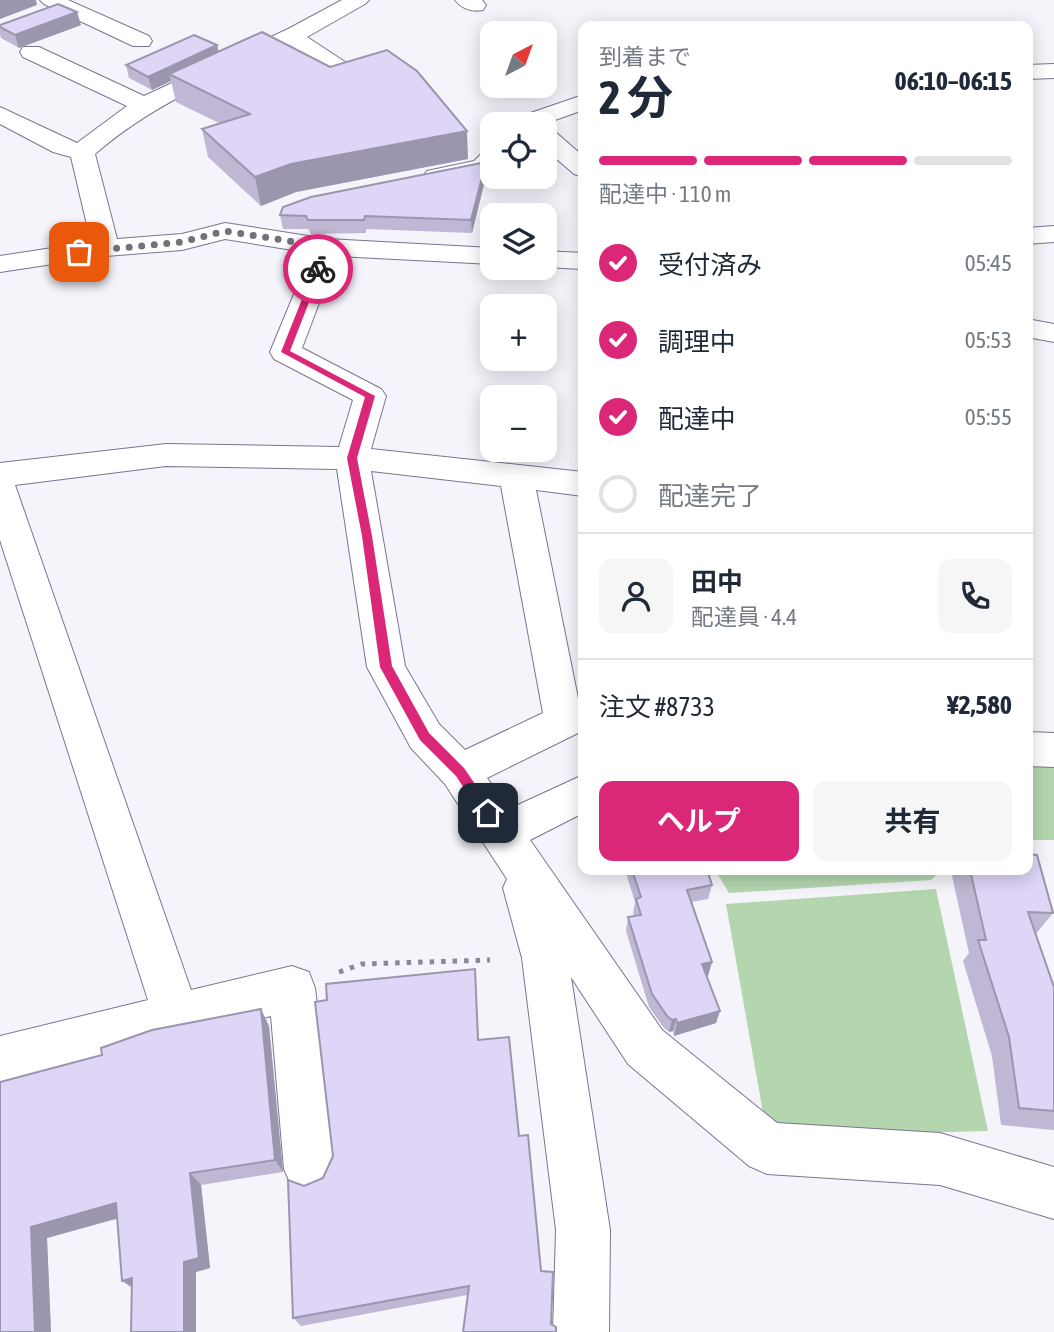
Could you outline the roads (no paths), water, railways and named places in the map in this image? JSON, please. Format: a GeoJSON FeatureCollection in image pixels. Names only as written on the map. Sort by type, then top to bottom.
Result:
{"type":"FeatureCollection","features":[{"type":"Feature","properties":{"kind":"street"},"geometry":{"type":"LineString","coordinates":[[82,152],[97,137],[170,91],[291,36],[358,0]]}},
{"type":"Feature","properties":{"kind":"street"},"geometry":{"type":"LineString","coordinates":[[49,7],[141,41]]}},
{"type":"Feature","properties":{"kind":"street"},"geometry":{"type":"LineString","coordinates":[[291,36],[354,78]]}},
{"type":"Feature","properties":{"kind":"street"},"geometry":{"type":"LineString","coordinates":[[31,52],[146,106]]}},
{"type":"Feature","properties":{"kind":"street"},"geometry":{"type":"LineString","coordinates":[[1033,72],[1054,71]]}},
{"type":"Feature","properties":{"kind":"street"},"geometry":{"type":"LineString","coordinates":[[557,114],[578,104]]}},
{"type":"Feature","properties":{"kind":"street"},"geometry":{"type":"LineString","coordinates":[[0,114],[62,147],[82,152]]}},
{"type":"Feature","properties":{"kind":"street"},"geometry":{"type":"LineString","coordinates":[[557,148],[578,165]]}},
{"type":"Feature","properties":{"kind":"street"},"geometry":{"type":"LineString","coordinates":[[82,152],[106,248]]}},
{"type":"Feature","properties":{"kind":"street"},"geometry":{"type":"LineString","coordinates":[[414,180],[480,167]]}},
{"type":"Feature","properties":{"kind":"street"},"geometry":{"type":"LineString","coordinates":[[0,264],[106,248],[182,242],[225,231],[271,214]]}},
{"type":"Feature","properties":{"kind":"street"},"geometry":{"type":"LineString","coordinates":[[225,231],[327,247],[480,255]]}},
{"type":"Feature","properties":{"kind":"street"},"geometry":{"type":"LineString","coordinates":[[1033,235],[1054,233]]}},
{"type":"Feature","properties":{"kind":"street"},"geometry":{"type":"LineString","coordinates":[[327,247],[285,352],[370,396],[352,458],[367,536],[386,667],[425,736],[460,772],[645,1047],[767,1148],[940,1159],[1054,1193]]}},
{"type":"Feature","properties":{"kind":"street"},"geometry":{"type":"LineString","coordinates":[[557,260],[578,261]]}},
{"type":"Feature","properties":{"kind":"street"},"geometry":{"type":"LineString","coordinates":[[1033,329],[1054,333]]}},
{"type":"Feature","properties":{"kind":"street"},"geometry":{"type":"LineString","coordinates":[[0,475],[166,455],[352,458],[578,483]]}},
{"type":"Feature","properties":{"kind":"street"},"geometry":{"type":"LineString","coordinates":[[460,772],[564,721],[516,477]]}},
{"type":"Feature","properties":{"kind":"street"},"geometry":{"type":"LineString","coordinates":[[0,487],[176,1014]]}},
{"type":"Feature","properties":{"kind":"street"},"geometry":{"type":"LineString","coordinates":[[1033,749],[1054,750]]}},
{"type":"Feature","properties":{"kind":"street"},"geometry":{"type":"LineString","coordinates":[[509,845],[578,797]]}},
{"type":"Feature","properties":{"kind":"street"},"geometry":{"type":"LineString","coordinates":[[509,845],[545,958],[583,1230],[581,1332]]}},
{"type":"Feature","properties":{"kind":"street"},"geometry":{"type":"LineString","coordinates":[[0,1060],[176,1014],[292,988],[310,1169]]}}]}
